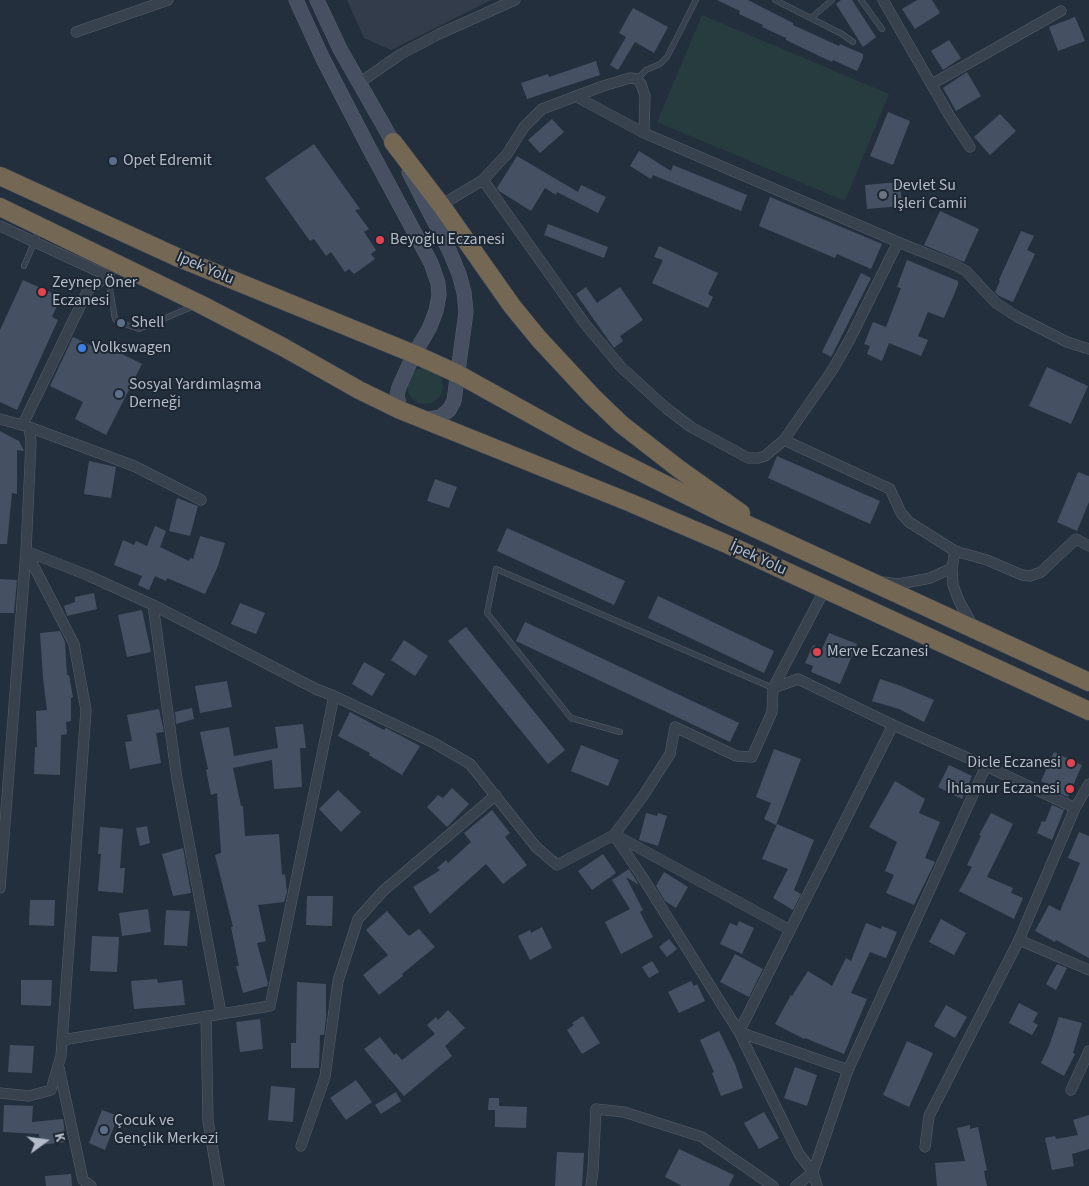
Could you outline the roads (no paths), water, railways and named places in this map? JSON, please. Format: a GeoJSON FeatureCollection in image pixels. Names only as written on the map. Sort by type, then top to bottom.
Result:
{"type":"FeatureCollection","features":[{"type":"Feature","properties":{"kind":"highway"},"geometry":{"type":"LineString","coordinates":[[393,142],[441,205],[512,306],[539,340],[592,396],[621,424],[679,468],[777,537]]}},
{"type":"Feature","properties":{"kind":"highway","name":"Ipek Yolu"},"geometry":{"type":"LineString","coordinates":[[0,176],[179,258],[414,354]]}},
{"type":"Feature","properties":{"kind":"highway","name":"Ipek Yolu"},"geometry":{"type":"LineString","coordinates":[[0,207],[38,234],[111,269],[200,304],[283,347],[359,390],[400,410]]}},
{"type":"Feature","properties":{"kind":"highway"},"geometry":{"type":"LineString","coordinates":[[414,354],[458,374]]}},
{"type":"Feature","properties":{"kind":"highway","name":"İpek Yolu"},"geometry":{"type":"LineString","coordinates":[[458,374],[577,440],[722,513],[1089,682]]}},
{"type":"Feature","properties":{"kind":"highway"},"geometry":{"type":"LineString","coordinates":[[400,410],[422,420]]}},
{"type":"Feature","properties":{"kind":"highway","name":"İpek Yolu"},"geometry":{"type":"LineString","coordinates":[[422,420],[631,503],[825,589],[1089,711]]}},
{"type":"Feature","properties":{"kind":"main road"},"geometry":{"type":"LineString","coordinates":[[296,0],[323,59],[435,272],[439,295],[436,311],[429,329],[414,354],[399,387],[397,396],[400,410]]}},
{"type":"Feature","properties":{"kind":"main road"},"geometry":{"type":"LineString","coordinates":[[317,0],[340,49],[393,142],[450,252],[464,292],[466,312],[454,401],[450,410],[440,417],[422,420]]}},
{"type":"Feature","properties":{"kind":"street"},"geometry":{"type":"LineString","coordinates":[[76,32],[168,0]]}},
{"type":"Feature","properties":{"kind":"street"},"geometry":{"type":"LineString","coordinates":[[359,83],[401,54],[439,34],[515,0]]}},
{"type":"Feature","properties":{"kind":"street"},"geometry":{"type":"LineString","coordinates":[[883,0],[970,147]]}},
{"type":"Feature","properties":{"kind":"street"},"geometry":{"type":"LineString","coordinates":[[932,84],[1061,11]]}},
{"type":"Feature","properties":{"kind":"street"},"geometry":{"type":"LineString","coordinates":[[441,205],[483,180],[497,166],[524,127],[542,109],[624,78],[637,79],[641,84],[645,96],[644,133]]}},
{"type":"Feature","properties":{"kind":"street"},"geometry":{"type":"LineString","coordinates":[[576,96],[644,133],[955,265],[966,271],[996,303],[1016,316],[1067,342],[1089,348]]}},
{"type":"Feature","properties":{"kind":"street"},"geometry":{"type":"LineString","coordinates":[[483,180],[605,349],[621,367],[666,408],[691,427],[748,458],[765,456],[784,440],[833,369],[850,340],[898,242]]}},
{"type":"Feature","properties":{"kind":"street"},"geometry":{"type":"LineString","coordinates":[[0,226],[38,234]]}},
{"type":"Feature","properties":{"kind":"street"},"geometry":{"type":"LineString","coordinates":[[0,888],[3,813],[26,551],[31,442],[26,426],[88,290],[111,269]]}},
{"type":"Feature","properties":{"kind":"street"},"geometry":{"type":"LineString","coordinates":[[0,419],[26,426],[134,466],[201,500]]}},
{"type":"Feature","properties":{"kind":"street"},"geometry":{"type":"LineString","coordinates":[[784,440],[890,488],[901,513],[909,522],[955,551],[987,560],[1022,575],[1030,576],[1041,572],[1076,539],[1089,546]]}},
{"type":"Feature","properties":{"kind":"street"},"geometry":{"type":"LineString","coordinates":[[26,551],[87,575],[153,605],[316,689],[434,743],[470,764],[536,847],[557,865],[614,835],[670,754],[675,727],[736,756],[752,757],[772,712],[773,688],[825,589]]}},
{"type":"Feature","properties":{"kind":"street"},"geometry":{"type":"LineString","coordinates":[[0,1093],[30,1096],[51,1090],[61,1056],[86,710],[74,644],[26,551]]}},
{"type":"Feature","properties":{"kind":"street"},"geometry":{"type":"LineString","coordinates":[[955,551],[952,568],[953,584],[959,601],[975,629]]}},
{"type":"Feature","properties":{"kind":"street"},"geometry":{"type":"LineString","coordinates":[[872,582],[898,584],[930,578],[952,568]]}},
{"type":"Feature","properties":{"kind":"street"},"geometry":{"type":"LineString","coordinates":[[153,605],[178,779],[221,1013]]}},
{"type":"Feature","properties":{"kind":"street"},"geometry":{"type":"LineString","coordinates":[[773,688],[798,679],[893,725],[1075,808]]}},
{"type":"Feature","properties":{"kind":"street"},"geometry":{"type":"LineString","coordinates":[[62,1040],[270,1006],[334,696]]}},
{"type":"Feature","properties":{"kind":"street"},"geometry":{"type":"LineString","coordinates":[[739,1032],[893,725]]}},
{"type":"Feature","properties":{"kind":"street"},"geometry":{"type":"LineString","coordinates":[[796,1186],[813,1172],[848,1070],[986,766]]}},
{"type":"Feature","properties":{"kind":"street"},"geometry":{"type":"LineString","coordinates":[[925,1148],[929,1116],[1019,940],[1075,808],[1089,784]]}},
{"type":"Feature","properties":{"kind":"street"},"geometry":{"type":"LineString","coordinates":[[301,1146],[325,1077],[338,981],[358,920],[383,891],[496,795]]}},
{"type":"Feature","properties":{"kind":"street"},"geometry":{"type":"LineString","coordinates":[[614,835],[790,930]]}},
{"type":"Feature","properties":{"kind":"street"},"geometry":{"type":"LineString","coordinates":[[614,835],[739,1032],[799,1154],[813,1172],[817,1186]]}},
{"type":"Feature","properties":{"kind":"street"},"geometry":{"type":"LineString","coordinates":[[1019,940],[1089,970]]}},
{"type":"Feature","properties":{"kind":"street"},"geometry":{"type":"LineString","coordinates":[[206,1016],[208,1120],[220,1186]]}},
{"type":"Feature","properties":{"kind":"street"},"geometry":{"type":"LineString","coordinates":[[739,1032],[848,1070]]}},
{"type":"Feature","properties":{"kind":"street"},"geometry":{"type":"LineString","coordinates":[[1071,1090],[1089,1050]]}},
{"type":"Feature","properties":{"kind":"street"},"geometry":{"type":"LineString","coordinates":[[58,1066],[83,1180],[91,1186]]}},
{"type":"Feature","properties":{"kind":"street"},"geometry":{"type":"LineString","coordinates":[[591,1186],[594,1171],[596,1110],[624,1112],[702,1137],[773,1186]]}},
{"type":"Feature","properties":{"kind":"lane"},"geometry":{"type":"LineString","coordinates":[[637,79],[646,70],[664,62],[696,0]]}},
{"type":"Feature","properties":{"kind":"lane"},"geometry":{"type":"LineString","coordinates":[[775,0],[842,34],[853,42]]}},
{"type":"Feature","properties":{"kind":"lane"},"geometry":{"type":"LineString","coordinates":[[811,18],[832,0]]}},
{"type":"Feature","properties":{"kind":"lane"},"geometry":{"type":"LineString","coordinates":[[861,0],[882,29]]}},
{"type":"Feature","properties":{"kind":"lane"},"geometry":{"type":"LineString","coordinates":[[24,266],[38,234]]}},
{"type":"Feature","properties":{"kind":"lane"},"geometry":{"type":"LineString","coordinates":[[111,269],[115,319],[121,323],[139,329],[200,304]]}},
{"type":"Feature","properties":{"kind":"lane"},"geometry":{"type":"LineString","coordinates":[[620,732],[571,718],[487,613],[496,569],[773,688]]}},
{"type":"Feature","properties":{"kind":"place","name":"Opet Edremit"},"geometry":{"type":"Point","coordinates":[113,161]}},
{"type":"Feature","properties":{"kind":"place","name":"Devlet Su İşleri Camii"},"geometry":{"type":"Point","coordinates":[883,195]}},
{"type":"Feature","properties":{"kind":"place","name":"Beyoğlu Eczanesi"},"geometry":{"type":"Point","coordinates":[380,240]}},
{"type":"Feature","properties":{"kind":"place","name":"Zeynep Öner Eczanesi"},"geometry":{"type":"Point","coordinates":[42,292]}},
{"type":"Feature","properties":{"kind":"place","name":"Shell"},"geometry":{"type":"Point","coordinates":[121,323]}},
{"type":"Feature","properties":{"kind":"place","name":"Volkswagen"},"geometry":{"type":"Point","coordinates":[82,348]}},
{"type":"Feature","properties":{"kind":"place","name":"Sosyal Yardımlaşma Derneği"},"geometry":{"type":"Point","coordinates":[119,394]}},
{"type":"Feature","properties":{"kind":"place","name":"Merve Eczanesi"},"geometry":{"type":"Point","coordinates":[817,652]}},
{"type":"Feature","properties":{"kind":"place","name":"Dicle Eczanesi"},"geometry":{"type":"Point","coordinates":[1071,763]}},
{"type":"Feature","properties":{"kind":"place","name":"İhlamur Eczanesi"},"geometry":{"type":"Point","coordinates":[1070,789]}},
{"type":"Feature","properties":{"kind":"place","name":"Çocuk ve Gençlik Merkezi"},"geometry":{"type":"Point","coordinates":[104,1130]}}]}
